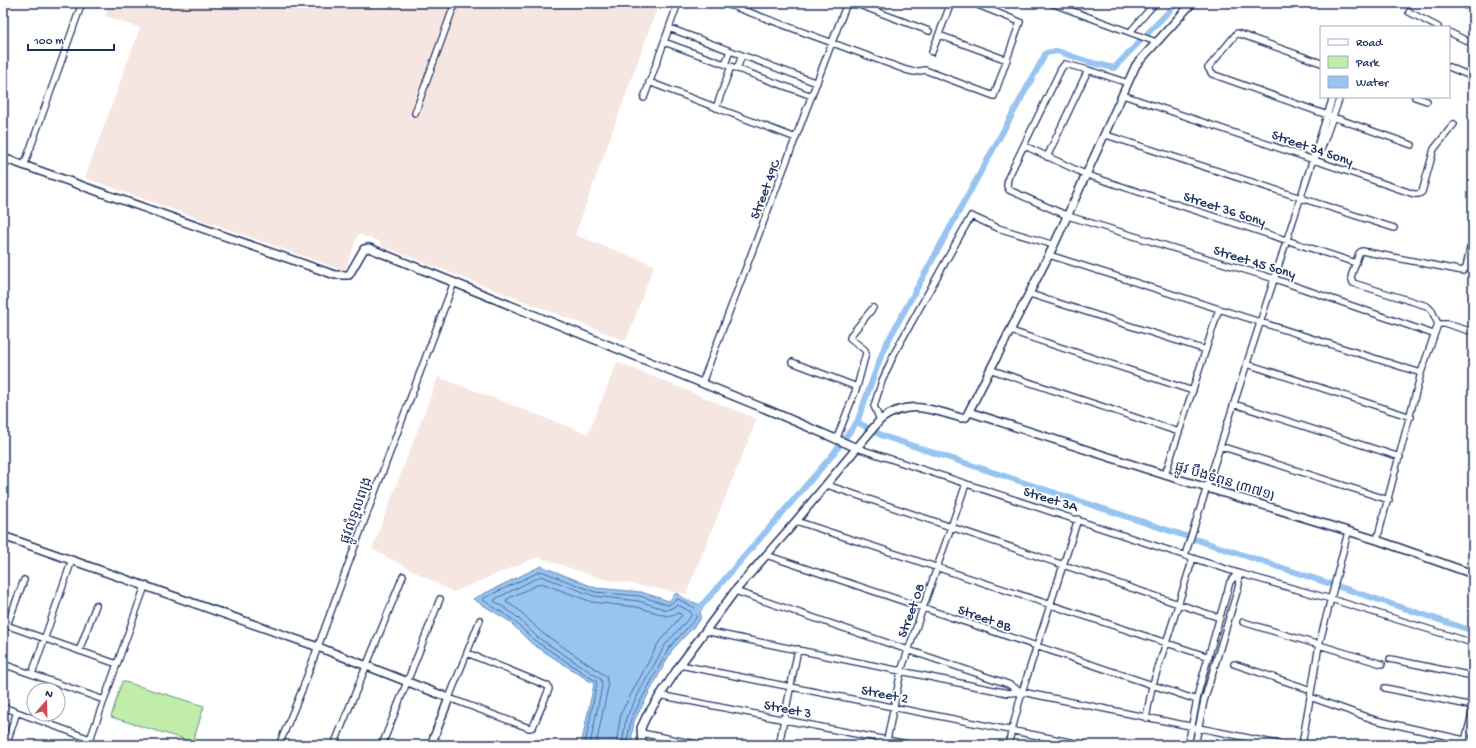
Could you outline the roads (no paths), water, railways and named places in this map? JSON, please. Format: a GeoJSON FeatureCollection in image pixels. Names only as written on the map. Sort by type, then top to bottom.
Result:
{"type":"FeatureCollection","features":[{"type":"Feature","properties":{"kind":"street"},"geometry":{"type":"LineString","coordinates":[[24,166],[82,3]]}},
{"type":"Feature","properties":{"kind":"street"},"geometry":{"type":"LineString","coordinates":[[415,113],[455,3]]}},
{"type":"Feature","properties":{"kind":"street"},"geometry":{"type":"LineString","coordinates":[[644,98],[678,3]]}},
{"type":"Feature","properties":{"kind":"street"},"geometry":{"type":"LineString","coordinates":[[724,3],[906,70],[914,72],[925,70],[993,96],[1020,22],[973,3]]}},
{"type":"Feature","properties":{"kind":"street","name":"Street 49C"},"geometry":{"type":"LineString","coordinates":[[702,383],[847,3]]}},
{"type":"Feature","properties":{"kind":"street"},"geometry":{"type":"LineString","coordinates":[[854,3],[929,31]]}},
{"type":"Feature","properties":{"kind":"street"},"geometry":{"type":"LineString","coordinates":[[932,52],[951,3]]}},
{"type":"Feature","properties":{"kind":"street"},"geometry":{"type":"LineString","coordinates":[[1051,3],[1154,41]]}},
{"type":"Feature","properties":{"kind":"street"},"geometry":{"type":"LineString","coordinates":[[1132,33],[1155,3]]}},
{"type":"Feature","properties":{"kind":"street"},"geometry":{"type":"LineString","coordinates":[[642,745],[640,733],[642,724],[659,695],[680,665],[735,591],[827,485],[880,420],[890,412],[914,407],[961,418],[966,417],[992,370],[1054,245],[1106,135],[1136,65],[1154,41],[1192,3]]}},
{"type":"Feature","properties":{"kind":"street"},"geometry":{"type":"LineString","coordinates":[[1461,3],[1473,9]]}},
{"type":"Feature","properties":{"kind":"street"},"geometry":{"type":"LineString","coordinates":[[1409,12],[1436,26]]}},
{"type":"Feature","properties":{"kind":"street"},"geometry":{"type":"LineString","coordinates":[[669,28],[817,83]]}},
{"type":"Feature","properties":{"kind":"street"},"geometry":{"type":"LineString","coordinates":[[1450,32],[1473,44]]}},
{"type":"Feature","properties":{"kind":"street"},"geometry":{"type":"LineString","coordinates":[[1320,63],[1238,34],[1208,68],[1212,74],[1326,116],[1412,145]]}},
{"type":"Feature","properties":{"kind":"street"},"geometry":{"type":"LineString","coordinates":[[939,35],[1007,60]]}},
{"type":"Feature","properties":{"kind":"street"},"geometry":{"type":"LineString","coordinates":[[664,42],[812,96]]}},
{"type":"Feature","properties":{"kind":"street"},"geometry":{"type":"LineString","coordinates":[[716,108],[728,65],[730,51]]}},
{"type":"Feature","properties":{"kind":"street"},"geometry":{"type":"LineString","coordinates":[[737,69],[742,55]]}},
{"type":"Feature","properties":{"kind":"street"},"geometry":{"type":"LineString","coordinates":[[1025,146],[1061,69],[1065,64],[1088,70],[1128,84]]}},
{"type":"Feature","properties":{"kind":"street"},"geometry":{"type":"LineString","coordinates":[[1450,67],[1473,77]]}},
{"type":"Feature","properties":{"kind":"street"},"geometry":{"type":"LineString","coordinates":[[1047,157],[1088,70]]}},
{"type":"Feature","properties":{"kind":"street"},"geometry":{"type":"LineString","coordinates":[[649,82],[796,138]]}},
{"type":"Feature","properties":{"kind":"street","name":"Street 34 Sony"},"geometry":{"type":"LineString","coordinates":[[1123,95],[1414,194],[1419,194],[1422,192],[1434,149],[1454,124]]}},
{"type":"Feature","properties":{"kind":"street"},"geometry":{"type":"LineString","coordinates":[[1185,555],[1333,98]]}},
{"type":"Feature","properties":{"kind":"street"},"geometry":{"type":"LineString","coordinates":[[1314,159],[1322,150],[1340,98]]}},
{"type":"Feature","properties":{"kind":"street"},"geometry":{"type":"LineString","coordinates":[[1418,98],[1427,101]]}},
{"type":"Feature","properties":{"kind":"street"},"geometry":{"type":"LineString","coordinates":[[1106,135],[1394,228]]}},
{"type":"Feature","properties":{"kind":"street","name":"Street 36 Sony"},"geometry":{"type":"LineString","coordinates":[[1025,146],[1087,176],[1356,263]]}},
{"type":"Feature","properties":{"kind":"street","name":"Street 45 Sony"},"geometry":{"type":"LineString","coordinates":[[1025,146],[1008,178],[1007,186],[1009,190],[1068,216],[1275,279],[1434,334]]}},
{"type":"Feature","properties":{"kind":"street"},"geometry":{"type":"LineString","coordinates":[[3,158],[335,275],[349,275],[364,248],[367,247],[773,412],[836,441],[857,448]]}},
{"type":"Feature","properties":{"kind":"street"},"geometry":{"type":"LineString","coordinates":[[880,420],[874,406],[882,381],[895,352],[971,216],[998,228],[1054,245]]}},
{"type":"Feature","properties":{"kind":"street"},"geometry":{"type":"LineString","coordinates":[[1377,540],[1411,417],[1421,374],[1438,324],[1427,306],[1353,283],[1352,277],[1356,263],[1362,251],[1463,271],[1466,268],[1470,248],[1473,247]]}},
{"type":"Feature","properties":{"kind":"street"},"geometry":{"type":"LineString","coordinates":[[1049,255],[1421,374]]}},
{"type":"Feature","properties":{"kind":"street","name":"ផ្លូវលំទួលពង្រ"},"geometry":{"type":"LineString","coordinates":[[279,745],[302,690],[454,282]]}},
{"type":"Feature","properties":{"kind":"street"},"geometry":{"type":"LineString","coordinates":[[1030,294],[1206,350]]}},
{"type":"Feature","properties":{"kind":"street"},"geometry":{"type":"LineString","coordinates":[[836,441],[857,387],[866,353],[865,350],[850,338],[873,308]]}},
{"type":"Feature","properties":{"kind":"street"},"geometry":{"type":"LineString","coordinates":[[1165,475],[1219,309]]}},
{"type":"Feature","properties":{"kind":"street"},"geometry":{"type":"LineString","coordinates":[[1438,324],[1447,324],[1472,332],[1473,324]]}},
{"type":"Feature","properties":{"kind":"street"},"geometry":{"type":"LineString","coordinates":[[1011,331],[1193,391]]}},
{"type":"Feature","properties":{"kind":"street"},"geometry":{"type":"LineString","coordinates":[[792,362],[857,387]]}},
{"type":"Feature","properties":{"kind":"street"},"geometry":{"type":"LineString","coordinates":[[1247,364],[1411,417]]}},
{"type":"Feature","properties":{"kind":"street"},"geometry":{"type":"LineString","coordinates":[[992,370],[1179,432]]}},
{"type":"Feature","properties":{"kind":"street"},"geometry":{"type":"LineString","coordinates":[[1234,404],[1400,457]]}},
{"type":"Feature","properties":{"kind":"street","name":"ផ្លូវ បឹងទំពុន (៣៧១)"},"geometry":{"type":"LineString","coordinates":[[969,412],[1206,488],[1377,540],[1473,574]]}},
{"type":"Feature","properties":{"kind":"street"},"geometry":{"type":"LineString","coordinates":[[1220,446],[1389,500]]}},
{"type":"Feature","properties":{"kind":"street","name":"Street 3A"},"geometry":{"type":"LineString","coordinates":[[857,448],[1078,519],[1238,573],[1331,599],[1473,643]]}},
{"type":"Feature","properties":{"kind":"street","name":"Street 08"},"geometry":{"type":"LineString","coordinates":[[886,742],[901,670],[924,608],[966,484]]}},
{"type":"Feature","properties":{"kind":"street"},"geometry":{"type":"LineString","coordinates":[[827,485],[1179,603],[1219,620],[1226,625]]}},
{"type":"Feature","properties":{"kind":"street"},"geometry":{"type":"LineString","coordinates":[[1008,745],[1022,692],[1078,519]]}},
{"type":"Feature","properties":{"kind":"street"},"geometry":{"type":"LineString","coordinates":[[796,521],[938,567],[1050,606],[1209,657]]}},
{"type":"Feature","properties":{"kind":"street"},"geometry":{"type":"LineString","coordinates":[[1302,745],[1319,645],[1348,532]]}},
{"type":"Feature","properties":{"kind":"street"},"geometry":{"type":"LineString","coordinates":[[3,536],[318,647],[531,729],[533,728],[549,688],[546,684],[467,653]]}},
{"type":"Feature","properties":{"kind":"street","name":"Street 8B"},"geometry":{"type":"LineString","coordinates":[[766,555],[1152,687],[1197,700]]}},
{"type":"Feature","properties":{"kind":"street"},"geometry":{"type":"LineString","coordinates":[[1146,718],[1152,687],[1193,558]]}},
{"type":"Feature","properties":{"kind":"street"},"geometry":{"type":"LineString","coordinates":[[32,674],[72,560]]}},
{"type":"Feature","properties":{"kind":"street"},"geometry":{"type":"LineString","coordinates":[[1188,745],[1199,689],[1230,582],[1238,573]]}},
{"type":"Feature","properties":{"kind":"street"},"geometry":{"type":"LineString","coordinates":[[1195,745],[1207,692],[1239,585],[1238,573]]}},
{"type":"Feature","properties":{"kind":"street"},"geometry":{"type":"LineString","coordinates":[[334,745],[403,576]]}},
{"type":"Feature","properties":{"kind":"street"},"geometry":{"type":"LineString","coordinates":[[24,580],[5,624],[117,664]]}},
{"type":"Feature","properties":{"kind":"street"},"geometry":{"type":"LineString","coordinates":[[88,745],[145,586]]}},
{"type":"Feature","properties":{"kind":"street"},"geometry":{"type":"LineString","coordinates":[[735,591],[1008,684],[1022,692]]}},
{"type":"Feature","properties":{"kind":"street"},"geometry":{"type":"LineString","coordinates":[[382,745],[440,599]]}},
{"type":"Feature","properties":{"kind":"street"},"geometry":{"type":"LineString","coordinates":[[80,651],[96,604]]}},
{"type":"Feature","properties":{"kind":"street"},"geometry":{"type":"LineString","coordinates":[[444,745],[431,743],[480,620]]}},
{"type":"Feature","properties":{"kind":"street"},"geometry":{"type":"LineString","coordinates":[[1243,622],[1382,664]]}},
{"type":"Feature","properties":{"kind":"street"},"geometry":{"type":"LineString","coordinates":[[705,631],[1008,693],[1022,692],[1283,745]]}},
{"type":"Feature","properties":{"kind":"street"},"geometry":{"type":"LineString","coordinates":[[779,745],[798,649]]}},
{"type":"Feature","properties":{"kind":"street"},"geometry":{"type":"LineString","coordinates":[[1390,659],[1473,676]]}},
{"type":"Feature","properties":{"kind":"street"},"geometry":{"type":"LineString","coordinates":[[1207,664],[1215,665]]}},
{"type":"Feature","properties":{"kind":"street"},"geometry":{"type":"LineString","coordinates":[[1234,664],[1311,690]]}},
{"type":"Feature","properties":{"kind":"street"},"geometry":{"type":"LineString","coordinates":[[3,665],[54,682]]}},
{"type":"Feature","properties":{"kind":"street","name":"Street 2"},"geometry":{"type":"LineString","coordinates":[[680,665],[1085,745]]}},
{"type":"Feature","properties":{"kind":"street"},"geometry":{"type":"LineString","coordinates":[[66,686],[104,700]]}},
{"type":"Feature","properties":{"kind":"street"},"geometry":{"type":"LineString","coordinates":[[1385,688],[1473,706]]}},
{"type":"Feature","properties":{"kind":"street"},"geometry":{"type":"LineString","coordinates":[[1199,689],[1207,692]]}},
{"type":"Feature","properties":{"kind":"street","name":"Street 3"},"geometry":{"type":"LineString","coordinates":[[659,695],[886,742],[912,745]]}},
{"type":"Feature","properties":{"kind":"street"},"geometry":{"type":"LineString","coordinates":[[1310,697],[1375,720],[1465,743],[1473,742]]}},
{"type":"Feature","properties":{"kind":"street"},"geometry":{"type":"LineString","coordinates":[[3,707],[90,739]]}},
{"type":"Feature","properties":{"kind":"street"},"geometry":{"type":"LineString","coordinates":[[1465,743],[1473,710]]}},
{"type":"Feature","properties":{"kind":"street"},"geometry":{"type":"LineString","coordinates":[[6,745],[17,712]]}},
{"type":"Feature","properties":{"kind":"street"},"geometry":{"type":"LineString","coordinates":[[640,733],[701,745]]}},
{"type":"Feature","properties":{"kind":"water"},"geometry":{"type":"Polygon","coordinates":[[[541,566],[596,588],[641,592],[669,601],[676,593],[687,600],[701,605],[700,620],[672,650],[634,721],[631,742],[632,745],[581,745],[594,684],[531,643],[509,621],[473,599],[541,566]]]}},
{"type":"Feature","properties":{"kind":"waterway"},"geometry":{"type":"LineString","coordinates":[[697,611],[830,458],[857,422],[884,348],[1046,53],[1057,51],[1089,62],[1114,68],[1177,3]]}},
{"type":"Feature","properties":{"kind":"waterway"},"geometry":{"type":"LineString","coordinates":[[857,422],[883,436],[1473,631]]}}]}
